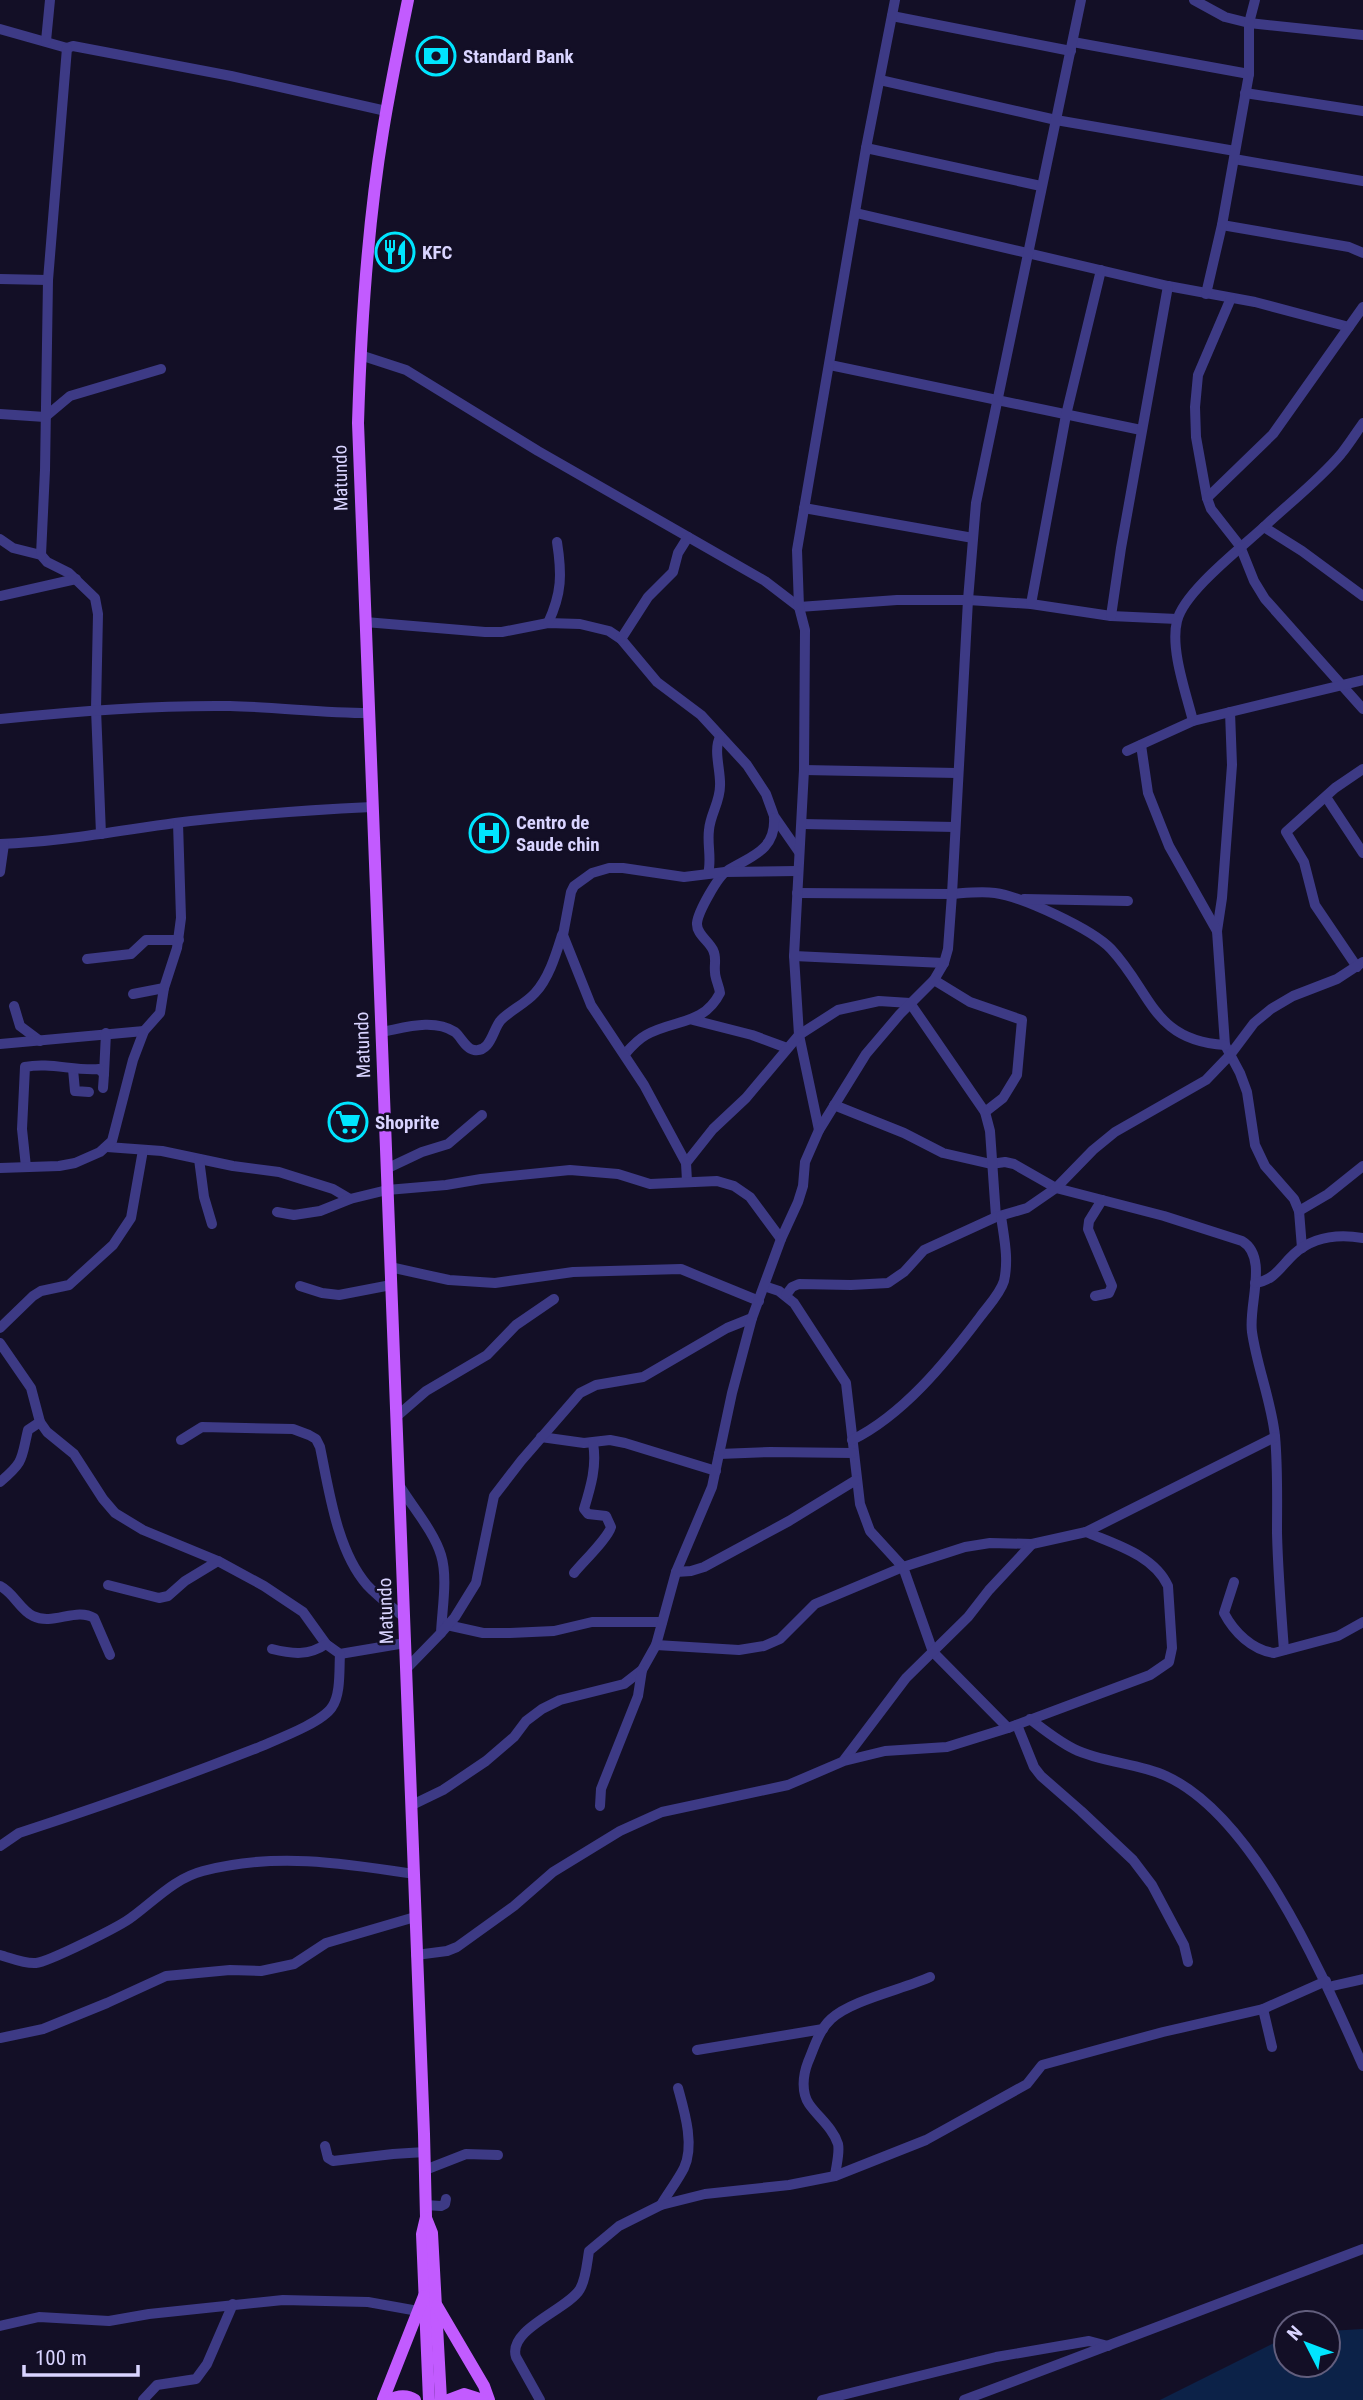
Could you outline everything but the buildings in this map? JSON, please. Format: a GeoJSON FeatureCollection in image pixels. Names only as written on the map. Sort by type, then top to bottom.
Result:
{"type":"FeatureCollection","features":[{"type":"Feature","properties":{"kind":"main road","name":"Matundo"},"geometry":{"type":"LineString","coordinates":[[408,0],[386,111],[369,240],[360,355],[359,481],[401,1488],[426,2211]]}},
{"type":"Feature","properties":{"kind":"main road"},"geometry":{"type":"LineString","coordinates":[[426,2211],[422,2234],[429,2400]]}},
{"type":"Feature","properties":{"kind":"main road"},"geometry":{"type":"LineString","coordinates":[[426,2211],[432,2233],[441,2400]]}},
{"type":"Feature","properties":{"kind":"main road"},"geometry":{"type":"LineString","coordinates":[[383,2400],[426,2292]]}},
{"type":"Feature","properties":{"kind":"main road"},"geometry":{"type":"LineString","coordinates":[[435,2303],[484,2386],[489,2400]]}},
{"type":"Feature","properties":{"kind":"main road"},"geometry":{"type":"LineString","coordinates":[[448,2400],[464,2394],[483,2400]]}},
{"type":"Feature","properties":{"kind":"main road"},"geometry":{"type":"LineString","coordinates":[[390,2400],[410,2396],[415,2400]]}},
{"type":"Feature","properties":{"kind":"street"},"geometry":{"type":"LineString","coordinates":[[46,41],[50,0]]}},
{"type":"Feature","properties":{"kind":"street"},"geometry":{"type":"LineString","coordinates":[[819,1130],[799,1035],[794,956],[804,770],[805,630],[799,607],[796,550],[866,148],[895,0]]}},
{"type":"Feature","properties":{"kind":"street"},"geometry":{"type":"LineString","coordinates":[[600,1806],[601,1789],[638,1696],[642,1670],[656,1645],[676,1572],[712,1487],[732,1393],[752,1318],[780,1239],[803,1185],[806,1162],[819,1130],[866,1054],[933,980],[944,963],[948,949],[976,503],[1081,0]]}},
{"type":"Feature","properties":{"kind":"street"},"geometry":{"type":"LineString","coordinates":[[1194,0],[1225,17],[1249,23],[1363,35]]}},
{"type":"Feature","properties":{"kind":"street"},"geometry":{"type":"LineString","coordinates":[[1206,294],[1222,225],[1249,74],[1249,23],[1255,0]]}},
{"type":"Feature","properties":{"kind":"street"},"geometry":{"type":"LineString","coordinates":[[892,16],[1249,74]]}},
{"type":"Feature","properties":{"kind":"street"},"geometry":{"type":"LineString","coordinates":[[0,29],[67,48],[73,46],[231,76],[386,111]]}},
{"type":"Feature","properties":{"kind":"street"},"geometry":{"type":"LineString","coordinates":[[41,555],[48,280],[67,48]]}},
{"type":"Feature","properties":{"kind":"street"},"geometry":{"type":"LineString","coordinates":[[880,80],[1056,120],[1363,181]]}},
{"type":"Feature","properties":{"kind":"street"},"geometry":{"type":"LineString","coordinates":[[1245,93],[1363,111]]}},
{"type":"Feature","properties":{"kind":"street"},"geometry":{"type":"LineString","coordinates":[[866,148],[1041,186]]}},
{"type":"Feature","properties":{"kind":"street"},"geometry":{"type":"LineString","coordinates":[[856,213],[1349,327]]}},
{"type":"Feature","properties":{"kind":"street"},"geometry":{"type":"LineString","coordinates":[[1222,225],[1349,247],[1363,253]]}},
{"type":"Feature","properties":{"kind":"street"},"geometry":{"type":"LineString","coordinates":[[1031,604],[1066,415],[1101,270]]}},
{"type":"Feature","properties":{"kind":"street"},"geometry":{"type":"LineString","coordinates":[[0,279],[48,280]]}},
{"type":"Feature","properties":{"kind":"street"},"geometry":{"type":"LineString","coordinates":[[1111,616],[1168,286]]}},
{"type":"Feature","properties":{"kind":"street"},"geometry":{"type":"LineString","coordinates":[[1231,298],[1198,375],[1196,437],[1207,498],[1215,515],[1240,547],[1254,581],[1265,599],[1363,709]]}},
{"type":"Feature","properties":{"kind":"street"},"geometry":{"type":"LineString","coordinates":[[1207,498],[1273,434],[1363,307]]}},
{"type":"Feature","properties":{"kind":"street"},"geometry":{"type":"LineString","coordinates":[[360,355],[406,370],[538,451],[765,580],[799,607],[897,600],[968,600],[1031,604],[1111,616],[1177,619]]}},
{"type":"Feature","properties":{"kind":"street"},"geometry":{"type":"LineString","coordinates":[[830,365],[1141,430]]}},
{"type":"Feature","properties":{"kind":"street"},"geometry":{"type":"LineString","coordinates":[[0,414],[45,417],[70,396],[161,369]]}},
{"type":"Feature","properties":{"kind":"street"},"geometry":{"type":"LineString","coordinates":[[1192,721],[1178,655],[1177,619],[1188,601],[1216,568],[1264,527],[1340,454],[1363,423]]}},
{"type":"Feature","properties":{"kind":"street"},"geometry":{"type":"LineString","coordinates":[[804,508],[973,538]]}},
{"type":"Feature","properties":{"kind":"street"},"geometry":{"type":"LineString","coordinates":[[1264,527],[1363,596]]}},
{"type":"Feature","properties":{"kind":"street"},"geometry":{"type":"LineString","coordinates":[[621,639],[648,597],[673,572],[678,553],[688,537]]}},
{"type":"Feature","properties":{"kind":"street"},"geometry":{"type":"LineString","coordinates":[[0,539],[13,548],[41,555],[92,593],[97,605],[96,709],[101,835]]}},
{"type":"Feature","properties":{"kind":"street"},"geometry":{"type":"LineString","coordinates":[[548,623],[560,592],[562,574],[557,542]]}},
{"type":"Feature","properties":{"kind":"street"},"geometry":{"type":"LineString","coordinates":[[0,596],[76,579]]}},
{"type":"Feature","properties":{"kind":"street"},"geometry":{"type":"LineString","coordinates":[[365,622],[485,632],[502,632],[548,623],[580,624],[609,631],[621,639],[657,682],[701,715],[747,765],[766,794],[774,816],[799,852]]}},
{"type":"Feature","properties":{"kind":"street"},"geometry":{"type":"LineString","coordinates":[[1127,751],[1192,721],[1363,680]]}},
{"type":"Feature","properties":{"kind":"street"},"geometry":{"type":"LineString","coordinates":[[0,719],[145,706],[229,706],[369,713]]}},
{"type":"Feature","properties":{"kind":"street"},"geometry":{"type":"LineString","coordinates":[[1230,712],[1232,765],[1217,931],[1225,1045],[1247,1092],[1255,1145],[1265,1166],[1294,1199],[1299,1212],[1302,1248]]}},
{"type":"Feature","properties":{"kind":"street"},"geometry":{"type":"LineString","coordinates":[[708,874],[711,856],[709,827],[720,795],[716,743],[720,737]]}},
{"type":"Feature","properties":{"kind":"street"},"geometry":{"type":"LineString","coordinates":[[1141,744],[1148,793],[1168,846],[1217,931]]}},
{"type":"Feature","properties":{"kind":"street"},"geometry":{"type":"LineString","coordinates":[[786,1295],[792,1287],[799,1284],[888,1283],[904,1272],[924,1250],[998,1217],[1027,1208],[1056,1188],[1115,1132],[1197,1087],[1215,1072],[1254,1023],[1272,1009],[1293,996],[1337,979],[1360,964],[1315,905],[1304,862],[1286,832],[1343,782],[1363,769]]}},
{"type":"Feature","properties":{"kind":"street"},"geometry":{"type":"LineString","coordinates":[[804,770],[957,773]]}},
{"type":"Feature","properties":{"kind":"street"},"geometry":{"type":"LineString","coordinates":[[1326,797],[1363,853]]}},
{"type":"Feature","properties":{"kind":"street"},"geometry":{"type":"LineString","coordinates":[[0,872],[2,844],[307,810],[372,807]]}},
{"type":"Feature","properties":{"kind":"street"},"geometry":{"type":"LineString","coordinates":[[625,1054],[648,1034],[693,1020],[710,1009],[720,993],[716,979],[716,959],[713,950],[698,931],[697,924],[705,902],[725,872],[748,860],[772,837],[775,828],[774,816]]}},
{"type":"Feature","properties":{"kind":"street"},"geometry":{"type":"LineString","coordinates":[[0,1168],[75,1163],[107,1147],[115,1135],[133,1060],[144,1031],[160,1013],[164,988],[179,940],[181,918],[178,823]]}},
{"type":"Feature","properties":{"kind":"street"},"geometry":{"type":"LineString","coordinates":[[802,824],[955,827]]}},
{"type":"Feature","properties":{"kind":"street"},"geometry":{"type":"LineString","coordinates":[[381,1032],[424,1025],[442,1027],[458,1034],[470,1049],[477,1051],[487,1045],[499,1022],[536,992],[545,979],[563,934],[570,892],[592,873],[609,868],[674,876],[797,871]]}},
{"type":"Feature","properties":{"kind":"street"},"geometry":{"type":"LineString","coordinates":[[797,893],[977,892],[997,893],[1017,899],[1073,924],[1108,946],[1171,1028],[1189,1039],[1225,1045]]}},
{"type":"Feature","properties":{"kind":"street"},"geometry":{"type":"LineString","coordinates":[[1017,899],[1128,901]]}},
{"type":"Feature","properties":{"kind":"street"},"geometry":{"type":"LineString","coordinates":[[563,934],[591,1005],[644,1085],[685,1163],[687,1181]]}},
{"type":"Feature","properties":{"kind":"street"},"geometry":{"type":"LineString","coordinates":[[87,959],[131,954],[146,940],[179,940]]}},
{"type":"Feature","properties":{"kind":"street"},"geometry":{"type":"LineString","coordinates":[[794,956],[944,963]]}},
{"type":"Feature","properties":{"kind":"street"},"geometry":{"type":"LineString","coordinates":[[933,980],[970,1002],[1022,1020],[1017,1075],[1003,1098],[985,1112]]}},
{"type":"Feature","properties":{"kind":"street"},"geometry":{"type":"LineString","coordinates":[[133,994],[164,988]]}},
{"type":"Feature","properties":{"kind":"street"},"geometry":{"type":"LineString","coordinates":[[685,1163],[713,1129],[746,1098],[799,1035],[838,1010],[879,1001],[910,1003]]}},
{"type":"Feature","properties":{"kind":"street"},"geometry":{"type":"LineString","coordinates":[[852,1440],[884,1421],[925,1383],[996,1296],[1004,1280],[1006,1266],[1007,1251],[998,1217],[990,1131],[985,1112],[910,1003]]}},
{"type":"Feature","properties":{"kind":"street"},"geometry":{"type":"LineString","coordinates":[[14,1006],[20,1026],[40,1041]]}},
{"type":"Feature","properties":{"kind":"street"},"geometry":{"type":"LineString","coordinates":[[693,1020],[752,1035],[787,1048]]}},
{"type":"Feature","properties":{"kind":"street"},"geometry":{"type":"LineString","coordinates":[[0,1044],[144,1031]]}},
{"type":"Feature","properties":{"kind":"street"},"geometry":{"type":"LineString","coordinates":[[103,1088],[106,1033]]}},
{"type":"Feature","properties":{"kind":"street"},"geometry":{"type":"LineString","coordinates":[[26,1167],[22,1129],[24,1069],[27,1066],[49,1066],[99,1069],[104,1074]]}},
{"type":"Feature","properties":{"kind":"street"},"geometry":{"type":"LineString","coordinates":[[73,1069],[75,1091],[89,1092]]}},
{"type":"Feature","properties":{"kind":"street"},"geometry":{"type":"LineString","coordinates":[[834,1105],[904,1133],[943,1153],[991,1164],[1014,1164],[1056,1188],[1164,1216],[1242,1241],[1253,1250],[1256,1257],[1252,1333],[1271,1405],[1279,1476],[1279,1587],[1284,1650]]}},
{"type":"Feature","properties":{"kind":"street"},"geometry":{"type":"LineString","coordinates":[[386,1168],[453,1141],[482,1115]]}},
{"type":"Feature","properties":{"kind":"street"},"geometry":{"type":"LineString","coordinates":[[107,1147],[162,1151],[279,1172],[333,1189],[350,1199]]}},
{"type":"Feature","properties":{"kind":"street"},"geometry":{"type":"LineString","coordinates":[[0,1328],[33,1296],[69,1284],[113,1245],[131,1218],[143,1150]]}},
{"type":"Feature","properties":{"kind":"street"},"geometry":{"type":"LineString","coordinates":[[199,1159],[204,1197],[212,1224]]}},
{"type":"Feature","properties":{"kind":"street"},"geometry":{"type":"LineString","coordinates":[[1299,1212],[1328,1194],[1363,1166]]}},
{"type":"Feature","properties":{"kind":"street"},"geometry":{"type":"LineString","coordinates":[[277,1212],[289,1215],[312,1213],[387,1189],[446,1185],[570,1170],[618,1174],[650,1184],[717,1181],[734,1186],[751,1198],[780,1239]]}},
{"type":"Feature","properties":{"kind":"street"},"geometry":{"type":"LineString","coordinates":[[1095,1296],[1109,1293],[1112,1286],[1088,1229],[1089,1221],[1102,1200]]}},
{"type":"Feature","properties":{"kind":"street"},"geometry":{"type":"LineString","coordinates":[[1255,1283],[1269,1280],[1302,1248],[1341,1234],[1363,1238]]}},
{"type":"Feature","properties":{"kind":"street"},"geometry":{"type":"LineString","coordinates":[[390,1268],[449,1280],[495,1283],[573,1272],[681,1269],[759,1301]]}},
{"type":"Feature","properties":{"kind":"street"},"geometry":{"type":"LineString","coordinates":[[300,1286],[339,1295],[391,1285]]}},
{"type":"Feature","properties":{"kind":"street"},"geometry":{"type":"LineString","coordinates":[[764,1286],[786,1295],[794,1303],[846,1383],[856,1480],[866,1522],[870,1531],[902,1567],[933,1652],[1013,1726],[1041,1776],[1124,1852],[1147,1878],[1184,1945],[1188,1962]]}},
{"type":"Feature","properties":{"kind":"street"},"geometry":{"type":"LineString","coordinates":[[396,1418],[426,1391],[487,1355],[516,1325],[554,1299]]}},
{"type":"Feature","properties":{"kind":"street"},"geometry":{"type":"LineString","coordinates":[[407,1668],[444,1629],[476,1583],[494,1496],[567,1407],[587,1388],[643,1377],[727,1328],[752,1318]]}},
{"type":"Feature","properties":{"kind":"street"},"geometry":{"type":"LineString","coordinates":[[0,1343],[31,1388],[40,1422],[51,1438],[74,1454],[115,1513],[143,1530],[218,1561],[298,1608],[326,1644],[340,1654],[405,1643]]}},
{"type":"Feature","properties":{"kind":"street"},"geometry":{"type":"LineString","coordinates":[[0,1482],[17,1467],[25,1450],[28,1430],[40,1422]]}},
{"type":"Feature","properties":{"kind":"street"},"geometry":{"type":"LineString","coordinates":[[181,1440],[198,1428],[229,1427],[293,1429],[316,1439],[338,1529],[359,1574],[373,1591],[404,1617]]}},
{"type":"Feature","properties":{"kind":"street"},"geometry":{"type":"LineString","coordinates":[[541,1437],[593,1443],[610,1440],[716,1471]]}},
{"type":"Feature","properties":{"kind":"street"},"geometry":{"type":"LineString","coordinates":[[656,1645],[739,1650],[764,1646],[780,1639],[815,1604],[902,1567],[990,1543],[1032,1544],[1086,1532],[1275,1437]]}},
{"type":"Feature","properties":{"kind":"street"},"geometry":{"type":"LineString","coordinates":[[574,1573],[604,1540],[611,1527],[606,1516],[588,1514],[584,1508],[595,1471],[593,1443]]}},
{"type":"Feature","properties":{"kind":"street"},"geometry":{"type":"LineString","coordinates":[[719,1454],[853,1453]]}},
{"type":"Feature","properties":{"kind":"street"},"geometry":{"type":"LineString","coordinates":[[676,1572],[704,1567],[789,1521],[856,1480]]}},
{"type":"Feature","properties":{"kind":"street"},"geometry":{"type":"LineString","coordinates":[[401,1488],[441,1555],[444,1629]]}},
{"type":"Feature","properties":{"kind":"street"},"geometry":{"type":"LineString","coordinates":[[416,1955],[457,1947],[514,1906],[553,1872],[620,1831],[662,1812],[788,1785],[844,1761],[885,1751],[947,1747],[1030,1720],[1150,1675],[1166,1666],[1171,1658],[1168,1586],[1164,1577],[1128,1550],[1086,1532]]}},
{"type":"Feature","properties":{"kind":"street"},"geometry":{"type":"LineString","coordinates":[[844,1761],[906,1678],[968,1617],[1032,1544]]}},
{"type":"Feature","properties":{"kind":"street"},"geometry":{"type":"LineString","coordinates":[[108,1585],[159,1598],[168,1596],[218,1561]]}},
{"type":"Feature","properties":{"kind":"street"},"geometry":{"type":"LineString","coordinates":[[1234,1582],[1224,1610],[1238,1633],[1259,1649],[1274,1653],[1338,1636],[1363,1622]]}},
{"type":"Feature","properties":{"kind":"street"},"geometry":{"type":"LineString","coordinates":[[0,1586],[8,1590],[32,1616],[51,1619],[85,1614],[94,1618],[110,1655]]}},
{"type":"Feature","properties":{"kind":"street"},"geometry":{"type":"LineString","coordinates":[[444,1629],[510,1633],[554,1631],[592,1622],[662,1622]]}},
{"type":"Feature","properties":{"kind":"street"},"geometry":{"type":"LineString","coordinates":[[272,1650],[295,1654],[316,1650],[326,1644]]}},
{"type":"Feature","properties":{"kind":"street"},"geometry":{"type":"LineString","coordinates":[[0,1846],[19,1833],[190,1775],[288,1735],[316,1720],[326,1714],[335,1700],[340,1654]]}},
{"type":"Feature","properties":{"kind":"street"},"geometry":{"type":"LineString","coordinates":[[412,1805],[443,1790],[486,1761],[542,1709],[559,1700],[624,1684],[642,1670]]}},
{"type":"Feature","properties":{"kind":"street"},"geometry":{"type":"LineString","coordinates":[[1030,1720],[1075,1750],[1165,1776],[1190,1791],[1213,1810],[1254,1854],[1327,1984],[1363,2066]]}},
{"type":"Feature","properties":{"kind":"street"},"geometry":{"type":"LineString","coordinates":[[0,1955],[27,1962],[46,1961],[130,1919],[180,1880],[241,1862],[285,1859],[325,1861],[414,1874]]}},
{"type":"Feature","properties":{"kind":"street"},"geometry":{"type":"LineString","coordinates":[[0,2038],[43,2029],[166,1976],[206,1971],[261,1971],[294,1964],[326,1943],[415,1917]]}},
{"type":"Feature","properties":{"kind":"street"},"geometry":{"type":"LineString","coordinates":[[835,2176],[839,2145],[808,2103],[804,2088],[805,2071],[823,2029],[832,2018],[851,2008],[888,1991],[913,1985],[930,1977]]}},
{"type":"Feature","properties":{"kind":"street"},"geometry":{"type":"LineString","coordinates":[[540,2400],[516,2357],[516,2344],[523,2334],[579,2291],[589,2251],[620,2226],[661,2205],[705,2194],[789,2185],[835,2176],[926,2140],[1027,2084],[1042,2065],[1163,2032],[1263,2009],[1327,1984],[1363,1979]]}},
{"type":"Feature","properties":{"kind":"street"},"geometry":{"type":"LineString","coordinates":[[1263,2009],[1272,2047]]}},
{"type":"Feature","properties":{"kind":"street"},"geometry":{"type":"LineString","coordinates":[[697,2050],[823,2029]]}},
{"type":"Feature","properties":{"kind":"street"},"geometry":{"type":"LineString","coordinates":[[661,2205],[688,2159],[688,2122],[678,2088]]}},
{"type":"Feature","properties":{"kind":"street"},"geometry":{"type":"LineString","coordinates":[[325,2146],[328,2158],[333,2161],[425,2152]]}},
{"type":"Feature","properties":{"kind":"street"},"geometry":{"type":"LineString","coordinates":[[425,2170],[466,2154],[498,2155]]}},
{"type":"Feature","properties":{"kind":"street"},"geometry":{"type":"LineString","coordinates":[[426,2211],[443,2205],[446,2199]]}},
{"type":"Feature","properties":{"kind":"street"},"geometry":{"type":"LineString","coordinates":[[964,2400],[1363,2249]]}},
{"type":"Feature","properties":{"kind":"street"},"geometry":{"type":"LineString","coordinates":[[0,2326],[39,2317],[109,2321],[233,2304],[319,2300],[368,2302],[418,2311]]}},
{"type":"Feature","properties":{"kind":"street"},"geometry":{"type":"LineString","coordinates":[[143,2400],[157,2385],[196,2379],[207,2364],[233,2304]]}},
{"type":"Feature","properties":{"kind":"street"},"geometry":{"type":"LineString","coordinates":[[822,2400],[996,2357],[1089,2341],[1108,2346]]}},
{"type":"Feature","properties":{"kind":"water"},"geometry":{"type":"Polygon","coordinates":[[[1363,2329],[1363,2400],[1160,2400],[1272,2344],[1272,2379],[1342,2379],[1342,2330],[1363,2329]]]}},
{"type":"Feature","properties":{"kind":"place","name":"Standard Bank"},"geometry":{"type":"Point","coordinates":[436,56]}},
{"type":"Feature","properties":{"kind":"place","name":"KFC"},"geometry":{"type":"Point","coordinates":[395,252]}},
{"type":"Feature","properties":{"kind":"place","name":"Centro de Saude chin"},"geometry":{"type":"Point","coordinates":[489,833]}},
{"type":"Feature","properties":{"kind":"place","name":"Shoprite"},"geometry":{"type":"Point","coordinates":[348,1122]}}]}
